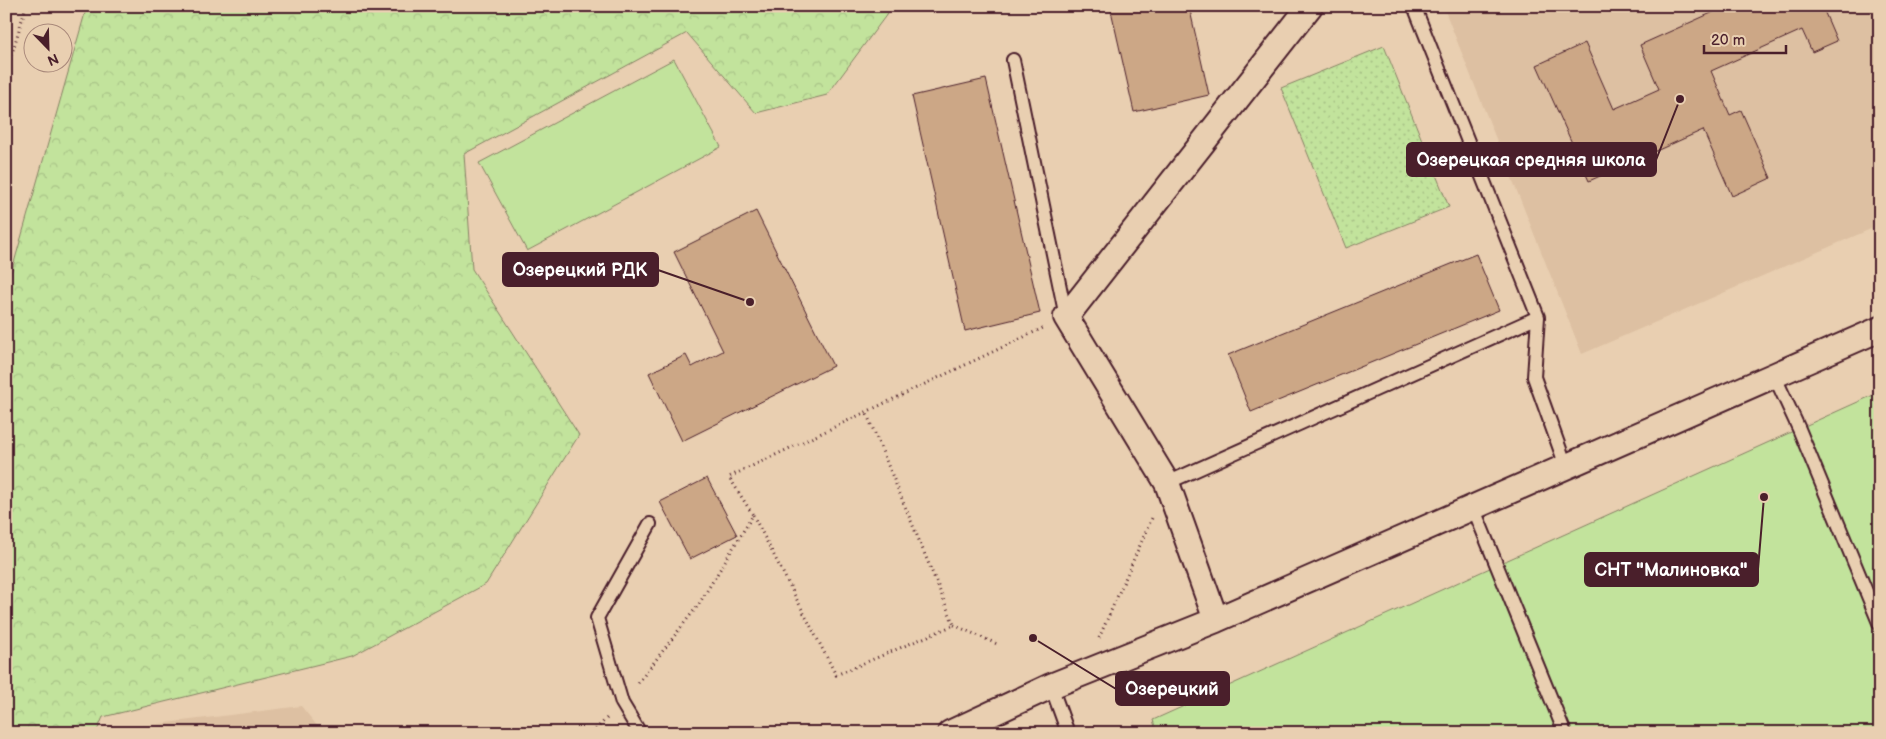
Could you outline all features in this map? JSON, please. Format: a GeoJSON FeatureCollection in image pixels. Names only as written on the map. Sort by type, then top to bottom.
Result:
{"type":"FeatureCollection","features":[{"type":"Feature","properties":{"kind":"street"},"geometry":{"type":"LineString","coordinates":[[1216,620],[1167,483],[1066,317],[1310,6]]}},
{"type":"Feature","properties":{"kind":"street"},"geometry":{"type":"LineString","coordinates":[[950,733],[1051,686],[1216,620],[1880,329]]}},
{"type":"Feature","properties":{"kind":"lane"},"geometry":{"type":"LineString","coordinates":[[1414,6],[1538,317],[1534,377],[1566,466]]}},
{"type":"Feature","properties":{"kind":"lane"},"geometry":{"type":"LineString","coordinates":[[1014,60],[1066,317]]}},
{"type":"Feature","properties":{"kind":"lane"},"geometry":{"type":"LineString","coordinates":[[1167,483],[1538,317]]}},
{"type":"Feature","properties":{"kind":"lane"},"geometry":{"type":"LineString","coordinates":[[1774,375],[1799,429],[1880,626]]}},
{"type":"Feature","properties":{"kind":"lane"},"geometry":{"type":"LineString","coordinates":[[1473,507],[1565,733]]}},
{"type":"Feature","properties":{"kind":"lane"},"geometry":{"type":"LineString","coordinates":[[640,733],[622,703],[597,618],[650,524]]}},
{"type":"Feature","properties":{"kind":"lane"},"geometry":{"type":"LineString","coordinates":[[1051,686],[1068,733]]}},
{"type":"Feature","properties":{"kind":"path"},"geometry":{"type":"LineString","coordinates":[[6,74],[26,6]]}},
{"type":"Feature","properties":{"kind":"path"},"geometry":{"type":"LineString","coordinates":[[954,625],[836,675],[753,515],[730,477],[1066,317]]}},
{"type":"Feature","properties":{"kind":"path"},"geometry":{"type":"LineString","coordinates":[[866,412],[954,625],[997,644]]}},
{"type":"Feature","properties":{"kind":"path"},"geometry":{"type":"LineString","coordinates":[[1083,673],[1167,483]]}},
{"type":"Feature","properties":{"kind":"path"},"geometry":{"type":"LineString","coordinates":[[592,733],[622,703],[699,604],[753,515]]}},
{"type":"Feature","properties":{"kind":"shaded area"},"geometry":{"type":"Polygon","coordinates":[[[1443,6],[1880,6],[1880,225],[1582,354],[1443,6]]]}},
{"type":"Feature","properties":{"kind":"shaded area"},"geometry":{"type":"Polygon","coordinates":[[[301,706],[323,733],[109,733],[111,730],[301,706]]]}},
{"type":"Feature","properties":{"kind":"green space"},"geometry":{"type":"Polygon","coordinates":[[[87,6],[893,6],[827,95],[756,113],[687,33],[464,154],[472,269],[579,435],[486,584],[352,656],[103,717],[96,733],[6,733],[6,291],[68,72],[72,72],[72,59],[87,6]]]}},
{"type":"Feature","properties":{"kind":"green space"},"geometry":{"type":"Polygon","coordinates":[[[1384,46],[1449,207],[1346,248],[1281,88],[1384,46]]]}},
{"type":"Feature","properties":{"kind":"green space"},"geometry":{"type":"Polygon","coordinates":[[[674,59],[721,147],[527,251],[479,163],[674,59]]]}},
{"type":"Feature","properties":{"kind":"green space"},"geometry":{"type":"Polygon","coordinates":[[[1880,392],[1880,733],[1157,733],[1153,720],[1880,392]]]}},
{"type":"Feature","properties":{"kind":"building"},"geometry":{"type":"Polygon","coordinates":[[[1110,6],[1189,6],[1209,95],[1134,112],[1110,6]]]}},
{"type":"Feature","properties":{"kind":"building"},"geometry":{"type":"Polygon","coordinates":[[[1727,6],[1822,6],[1837,41],[1812,52],[1802,30],[1711,71],[1730,115],[1741,110],[1771,178],[1732,196],[1703,130],[1589,181],[1537,65],[1585,43],[1614,109],[1659,89],[1640,45],[1727,6]]]}},
{"type":"Feature","properties":{"kind":"building"},"geometry":{"type":"Polygon","coordinates":[[[986,79],[1040,313],[965,331],[912,96],[986,79]]]}},
{"type":"Feature","properties":{"kind":"building"},"geometry":{"type":"Polygon","coordinates":[[[756,211],[833,366],[682,441],[649,373],[686,355],[692,367],[723,351],[674,252],[756,211]]]}},
{"type":"Feature","properties":{"kind":"building"},"geometry":{"type":"Polygon","coordinates":[[[1476,254],[1499,310],[1251,412],[1228,355],[1476,254]]]}},
{"type":"Feature","properties":{"kind":"building"},"geometry":{"type":"Polygon","coordinates":[[[707,478],[737,535],[690,559],[660,502],[707,478]]]}},
{"type":"Feature","properties":{"kind":"place","name":"Озерецкая средняя школа"},"geometry":{"type":"Point","coordinates":[1680,99]}},
{"type":"Feature","properties":{"kind":"place","name":"Озерецкий РДК"},"geometry":{"type":"Point","coordinates":[750,302]}},
{"type":"Feature","properties":{"kind":"place","name":"СНТ \"Малиновка\""},"geometry":{"type":"Point","coordinates":[1764,497]}},
{"type":"Feature","properties":{"kind":"place","name":"Озерецкий"},"geometry":{"type":"Point","coordinates":[1033,638]}}]}
